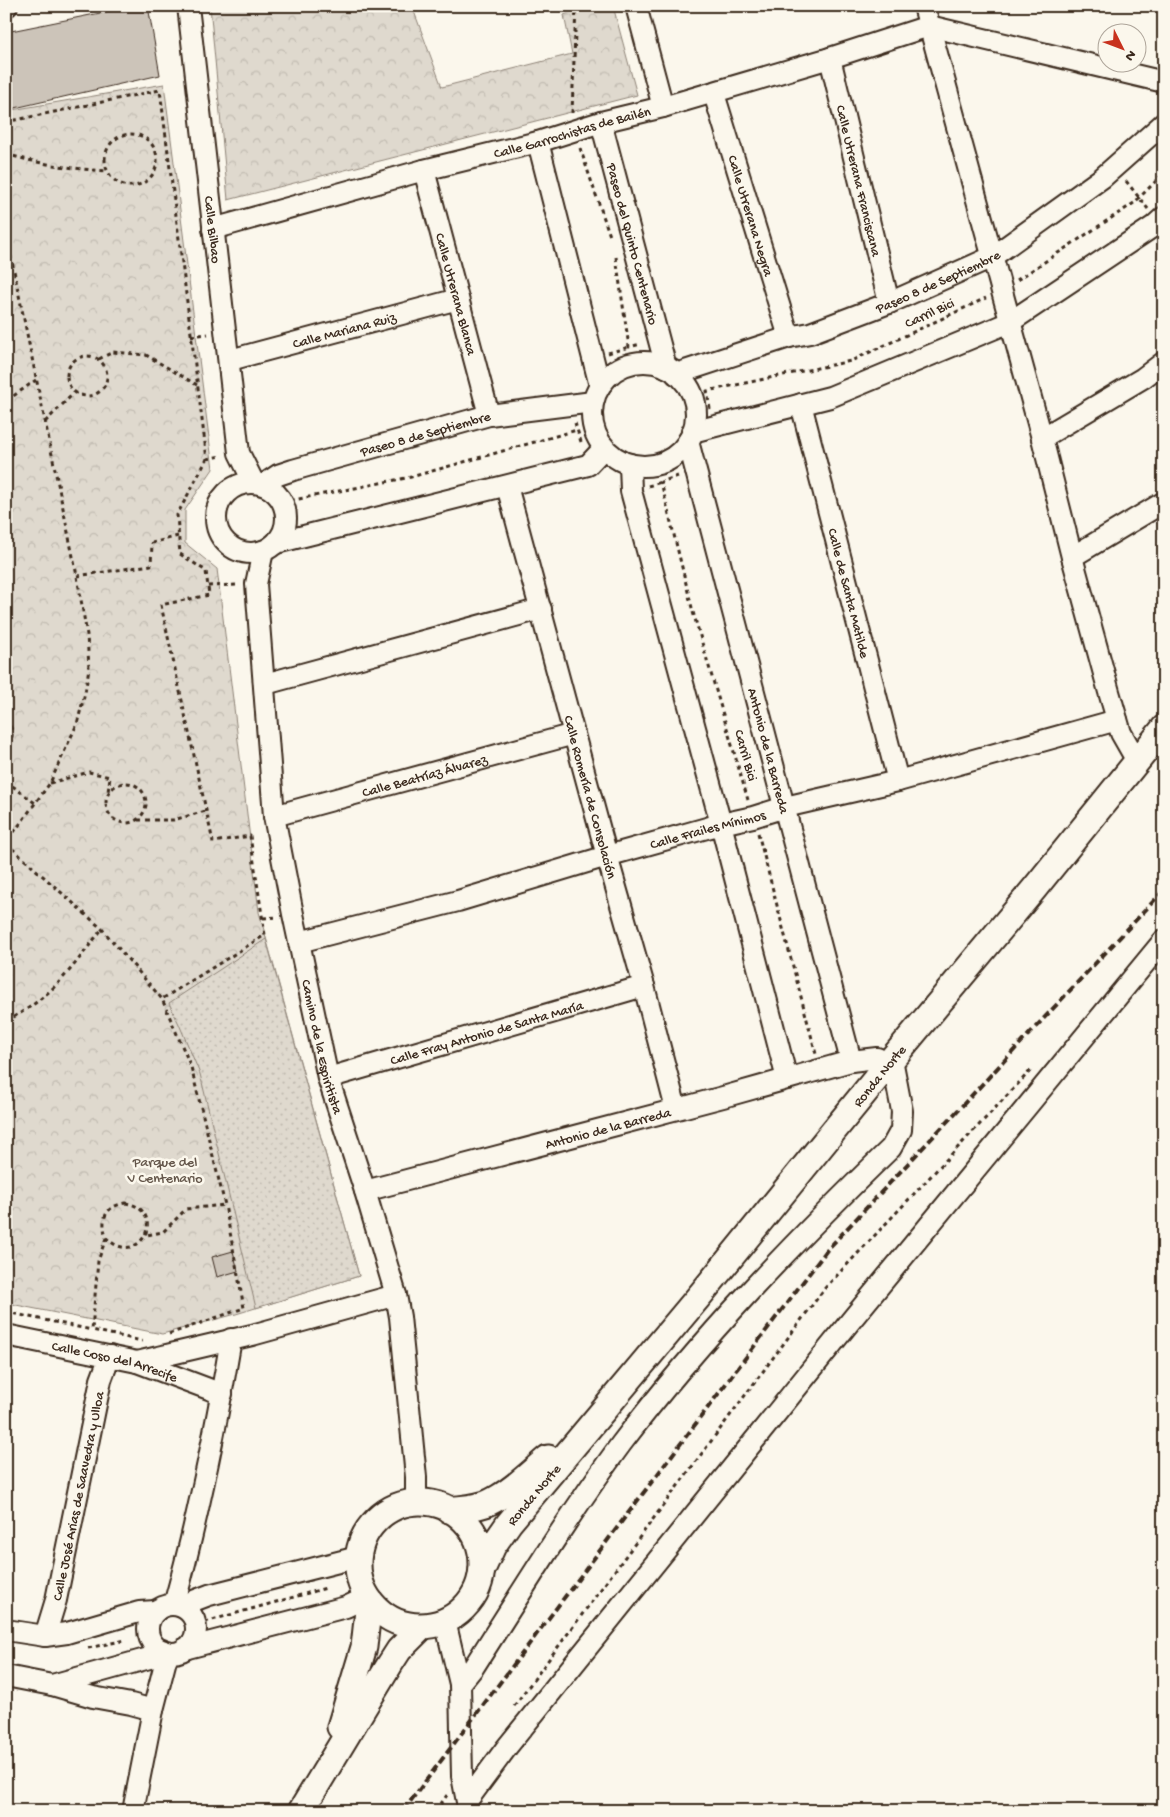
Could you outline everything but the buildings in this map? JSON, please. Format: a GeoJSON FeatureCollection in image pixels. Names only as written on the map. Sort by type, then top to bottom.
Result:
{"type":"FeatureCollection","features":[{"type":"Feature","properties":{"kind":"main road","name":"Ronda Norte"},"geometry":{"type":"LineString","coordinates":[[301,1811],[330,1760],[399,1650],[434,1624],[459,1612],[470,1601],[478,1586],[482,1570],[493,1546],[509,1523],[701,1294],[1164,728]]}},
{"type":"Feature","properties":{"kind":"main road","name":"Ronda Norte"},"geometry":{"type":"LineString","coordinates":[[450,1510],[491,1502],[514,1486],[593,1421]]}},
{"type":"Feature","properties":{"kind":"main road","name":"Ronda Norte"},"geometry":{"type":"LineString","coordinates":[[434,1624],[402,1624],[383,1615],[368,1599],[359,1578],[358,1557],[362,1540],[371,1526],[384,1514],[400,1506],[416,1502],[428,1503],[450,1510],[464,1520],[474,1535],[480,1552],[482,1570]]}},
{"type":"Feature","properties":{"kind":"main road","name":"Ronda Norte"},"geometry":{"type":"LineString","coordinates":[[330,1760],[364,1647],[368,1599]]}},
{"type":"Feature","properties":{"kind":"street","name":"Calle Bilbao"},"geometry":{"type":"LineString","coordinates":[[188,6],[230,360],[239,452],[227,492]]}},
{"type":"Feature","properties":{"kind":"street"},"geometry":{"type":"LineString","coordinates":[[636,6],[663,107]]}},
{"type":"Feature","properties":{"kind":"street"},"geometry":{"type":"LineString","coordinates":[[924,6],[1117,720],[1121,733],[1137,761]]}},
{"type":"Feature","properties":{"kind":"street","name":"Calle Garrochistas de Bailén"},"geometry":{"type":"LineString","coordinates":[[213,229],[424,170],[538,142],[601,122],[663,107],[830,58],[929,26]]}},
{"type":"Feature","properties":{"kind":"street"},"geometry":{"type":"LineString","coordinates":[[929,26],[1164,82]]}},
{"type":"Feature","properties":{"kind":"street","name":"Calle Utrerana Franciscana"},"geometry":{"type":"LineString","coordinates":[[830,58],[889,303]]}},
{"type":"Feature","properties":{"kind":"street","name":"Calle Utrerana Negra"},"geometry":{"type":"LineString","coordinates":[[714,92],[789,337]]}},
{"type":"Feature","properties":{"kind":"street","name":"Paseo del Quinto Centenario"},"geometry":{"type":"LineString","coordinates":[[601,122],[671,370]]}},
{"type":"Feature","properties":{"kind":"street","name":"Paseo 8 de Septiembre"},"geometry":{"type":"LineString","coordinates":[[671,370],[789,337],[810,333],[889,303],[992,257],[1102,178],[1164,123]]}},
{"type":"Feature","properties":{"kind":"street"},"geometry":{"type":"LineString","coordinates":[[538,142],[597,394]]}},
{"type":"Feature","properties":{"kind":"street","name":"Calle Utrerana Blanca"},"geometry":{"type":"LineString","coordinates":[[424,170],[489,415]]}},
{"type":"Feature","properties":{"kind":"street"},"geometry":{"type":"LineString","coordinates":[[690,437],[712,427],[830,397],[1010,322],[1161,219]]}},
{"type":"Feature","properties":{"kind":"street","name":"Calle Mariana Ruiz"},"geometry":{"type":"LineString","coordinates":[[230,360],[458,299]]}},
{"type":"Feature","properties":{"kind":"street"},"geometry":{"type":"LineString","coordinates":[[1042,438],[1143,378],[1164,362]]}},
{"type":"Feature","properties":{"kind":"street"},"geometry":{"type":"LineString","coordinates":[[637,363],[652,363],[671,370],[687,386],[694,400],[696,416],[690,437],[677,454],[663,462],[646,466],[630,464],[616,458],[604,448],[596,434],[592,418],[597,394],[610,375],[623,367],[637,363]]}},
{"type":"Feature","properties":{"kind":"street","name":"Paseo 8 de Septiembre"},"geometry":{"type":"LineString","coordinates":[[259,484],[293,470],[489,415],[572,405],[597,394]]}},
{"type":"Feature","properties":{"kind":"street","name":"Calle de Santa Matilde"},"geometry":{"type":"LineString","coordinates":[[801,404],[898,781]]}},
{"type":"Feature","properties":{"kind":"street","name":"Antonio de la Barreda"},"geometry":{"type":"LineString","coordinates":[[690,437],[696,471],[851,1061]]}},
{"type":"Feature","properties":{"kind":"street"},"geometry":{"type":"LineString","coordinates":[[261,549],[283,533],[287,514],[283,502],[274,491],[259,484],[242,484],[227,492],[220,502],[216,514],[216,526],[219,535],[227,544],[261,549],[588,465],[604,448]]}},
{"type":"Feature","properties":{"kind":"street","name":"Calle Bilbao"},"geometry":{"type":"LineString","coordinates":[[239,452],[259,484]]}},
{"type":"Feature","properties":{"kind":"street"},"geometry":{"type":"LineString","coordinates":[[630,464],[631,491],[721,824],[787,1080]]}},
{"type":"Feature","properties":{"kind":"street","name":"Calle Romería de Consolación"},"geometry":{"type":"LineString","coordinates":[[507,486],[676,1109]]}},
{"type":"Feature","properties":{"kind":"street"},"geometry":{"type":"LineString","coordinates":[[1072,557],[1164,502]]}},
{"type":"Feature","properties":{"kind":"street","name":"Camino de la Espiritista"},"geometry":{"type":"LineString","coordinates":[[261,549],[256,584],[274,816],[328,1078],[365,1191],[396,1295],[400,1317],[414,1458],[416,1502]]}},
{"type":"Feature","properties":{"kind":"street"},"geometry":{"type":"LineString","coordinates":[[265,684],[541,609]]}},
{"type":"Feature","properties":{"kind":"street","name":"Calle Frailes Mínimos"},"geometry":{"type":"LineString","coordinates":[[299,942],[458,901],[721,824],[898,781],[1117,720]]}},
{"type":"Feature","properties":{"kind":"street","name":"Calle Beatríaz Álvarez"},"geometry":{"type":"LineString","coordinates":[[274,816],[574,734]]}},
{"type":"Feature","properties":{"kind":"street"},"geometry":{"type":"LineString","coordinates":[[468,1806],[507,1747],[853,1318],[1164,940]]}},
{"type":"Feature","properties":{"kind":"street","name":"Calle Fray Antonio de Santa María"},"geometry":{"type":"LineString","coordinates":[[328,1078],[644,986]]}},
{"type":"Feature","properties":{"kind":"street","name":"Antonio de la Barreda"},"geometry":{"type":"LineString","coordinates":[[365,1191],[787,1080],[851,1061],[877,1058],[890,1061]]}},
{"type":"Feature","properties":{"kind":"street"},"geometry":{"type":"LineString","coordinates":[[460,1684],[473,1668],[579,1502],[653,1403],[752,1287],[891,1148],[901,1130],[902,1111],[890,1061]]}},
{"type":"Feature","properties":{"kind":"street"},"geometry":{"type":"LineString","coordinates":[[137,1362],[396,1295]]}},
{"type":"Feature","properties":{"kind":"street","name":"Calle Coso del Arrecife"},"geometry":{"type":"LineString","coordinates":[[6,1334],[137,1362],[222,1394]]}},
{"type":"Feature","properties":{"kind":"street"},"geometry":{"type":"LineString","coordinates":[[171,1651],[156,1646],[148,1633],[151,1618],[171,1608],[187,1559],[222,1394],[231,1339]]}},
{"type":"Feature","properties":{"kind":"street","name":"Calle José Arias de Saavedra y Ulloa"},"geometry":{"type":"LineString","coordinates":[[45,1636],[56,1600],[101,1380],[110,1356]]}},
{"type":"Feature","properties":{"kind":"street"},"geometry":{"type":"LineString","coordinates":[[6,1630],[45,1636],[67,1633],[139,1612],[171,1608],[209,1595],[358,1557]]}},
{"type":"Feature","properties":{"kind":"street"},"geometry":{"type":"LineString","coordinates":[[52,1685],[171,1651],[346,1607],[368,1599]]}},
{"type":"Feature","properties":{"kind":"street"},"geometry":{"type":"LineString","coordinates":[[133,1811],[153,1710],[171,1651],[194,1638],[193,1618],[171,1608]]}},
{"type":"Feature","properties":{"kind":"street"},"geometry":{"type":"LineString","coordinates":[[434,1624],[460,1684],[462,1776],[468,1806]]}},
{"type":"Feature","properties":{"kind":"street"},"geometry":{"type":"LineString","coordinates":[[6,1676],[52,1685],[93,1698],[131,1704],[153,1710]]}},
{"type":"Feature","properties":{"kind":"path"},"geometry":{"type":"LineString","coordinates":[[6,122],[160,90],[207,458],[177,516],[178,536],[180,554],[206,571],[209,595],[161,605],[213,842],[250,836],[265,936],[162,999]]}},
{"type":"Feature","properties":{"kind":"path"},"geometry":{"type":"LineString","coordinates":[[6,154],[27,160],[72,168],[107,171],[121,184],[130,186],[146,181],[155,169],[156,155],[152,145],[146,138],[140,135],[120,136],[109,146],[106,154],[107,171]]}},
{"type":"Feature","properties":{"kind":"path"},"geometry":{"type":"LineString","coordinates":[[1116,166],[1139,198],[1161,219]]}},
{"type":"Feature","properties":{"kind":"path","name":"Carril Bici"},"geometry":{"type":"LineString","coordinates":[[712,427],[707,391],[851,361],[1001,290],[1134,203],[1164,173]]}},
{"type":"Feature","properties":{"kind":"path"},"geometry":{"type":"LineString","coordinates":[[6,232],[77,576],[89,668],[77,724],[50,783],[6,843],[102,929],[162,999],[191,1067],[224,1205],[244,1308],[164,1336]]}},
{"type":"Feature","properties":{"kind":"path"},"geometry":{"type":"LineString","coordinates":[[98,359],[113,352],[146,355],[198,386]]}},
{"type":"Feature","properties":{"kind":"path"},"geometry":{"type":"LineString","coordinates":[[84,356],[98,359],[106,370],[108,377],[105,386],[95,395],[85,396],[75,392],[67,377],[71,364],[84,356]]}},
{"type":"Feature","properties":{"kind":"path"},"geometry":{"type":"LineString","coordinates":[[6,398],[12,397],[36,380]]}},
{"type":"Feature","properties":{"kind":"path"},"geometry":{"type":"LineString","coordinates":[[45,422],[75,392]]}},
{"type":"Feature","properties":{"kind":"path"},"geometry":{"type":"LineString","coordinates":[[572,405],[577,430],[588,465]]}},
{"type":"Feature","properties":{"kind":"path"},"geometry":{"type":"LineString","coordinates":[[283,502],[411,477],[577,430]]}},
{"type":"Feature","properties":{"kind":"path","name":"Carril Bici"},"geometry":{"type":"LineString","coordinates":[[696,471],[661,482],[693,612],[753,817],[820,1070]]}},
{"type":"Feature","properties":{"kind":"path"},"geometry":{"type":"LineString","coordinates":[[77,576],[151,565],[152,543],[178,536]]}},
{"type":"Feature","properties":{"kind":"path"},"geometry":{"type":"LineString","coordinates":[[208,586],[256,584]]}},
{"type":"Feature","properties":{"kind":"path"},"geometry":{"type":"LineString","coordinates":[[6,719],[13,732],[12,740],[6,749]]}},
{"type":"Feature","properties":{"kind":"path"},"geometry":{"type":"LineString","coordinates":[[50,783],[89,772],[110,777],[106,804],[107,811],[112,818],[124,824],[138,820],[173,820],[206,811]]}},
{"type":"Feature","properties":{"kind":"path"},"geometry":{"type":"LineString","coordinates":[[6,781],[35,803]]}},
{"type":"Feature","properties":{"kind":"path"},"geometry":{"type":"LineString","coordinates":[[108,793],[112,788],[125,783],[137,785],[142,790],[146,800],[146,807],[138,820]]}},
{"type":"Feature","properties":{"kind":"path"},"geometry":{"type":"LineString","coordinates":[[6,1021],[45,997],[62,981],[102,929]]}},
{"type":"Feature","properties":{"kind":"path"},"geometry":{"type":"LineString","coordinates":[[510,1712],[825,1288],[1035,1065]]}},
{"type":"Feature","properties":{"kind":"path"},"geometry":{"type":"LineString","coordinates":[[92,1330],[98,1261],[106,1238],[105,1216],[117,1204],[133,1204],[145,1214],[147,1220],[146,1235]]}},
{"type":"Feature","properties":{"kind":"path"},"geometry":{"type":"LineString","coordinates":[[106,1238],[116,1245],[123,1247],[134,1246],[146,1235],[163,1232],[186,1209],[224,1205]]}},
{"type":"Feature","properties":{"kind":"path"},"geometry":{"type":"LineString","coordinates":[[6,1312],[146,1342]]}},
{"type":"Feature","properties":{"kind":"path"},"geometry":{"type":"LineString","coordinates":[[205,1622],[326,1588]]}},
{"type":"Feature","properties":{"kind":"green space"},"geometry":{"type":"Polygon","coordinates":[[[210,6],[412,6],[442,87],[572,54],[564,15],[586,6],[613,6],[637,95],[228,200],[210,6]]]}},
{"type":"Feature","properties":{"kind":"green space","name":"Parque del V Centenario"},"geometry":{"type":"Polygon","coordinates":[[[164,84],[213,469],[185,510],[185,543],[217,569],[259,912],[359,1276],[236,1314],[162,1334],[6,1303],[6,111],[164,84]]]}},
{"type":"Feature","properties":{"kind":"green space"},"geometry":{"type":"Polygon","coordinates":[[[266,939],[359,1276],[256,1308],[200,1074],[169,1003],[266,939]]]}},
{"type":"Feature","properties":{"kind":"railway"},"geometry":{"type":"LineString","coordinates":[[403,1811],[827,1250],[1164,890]]}}]}
